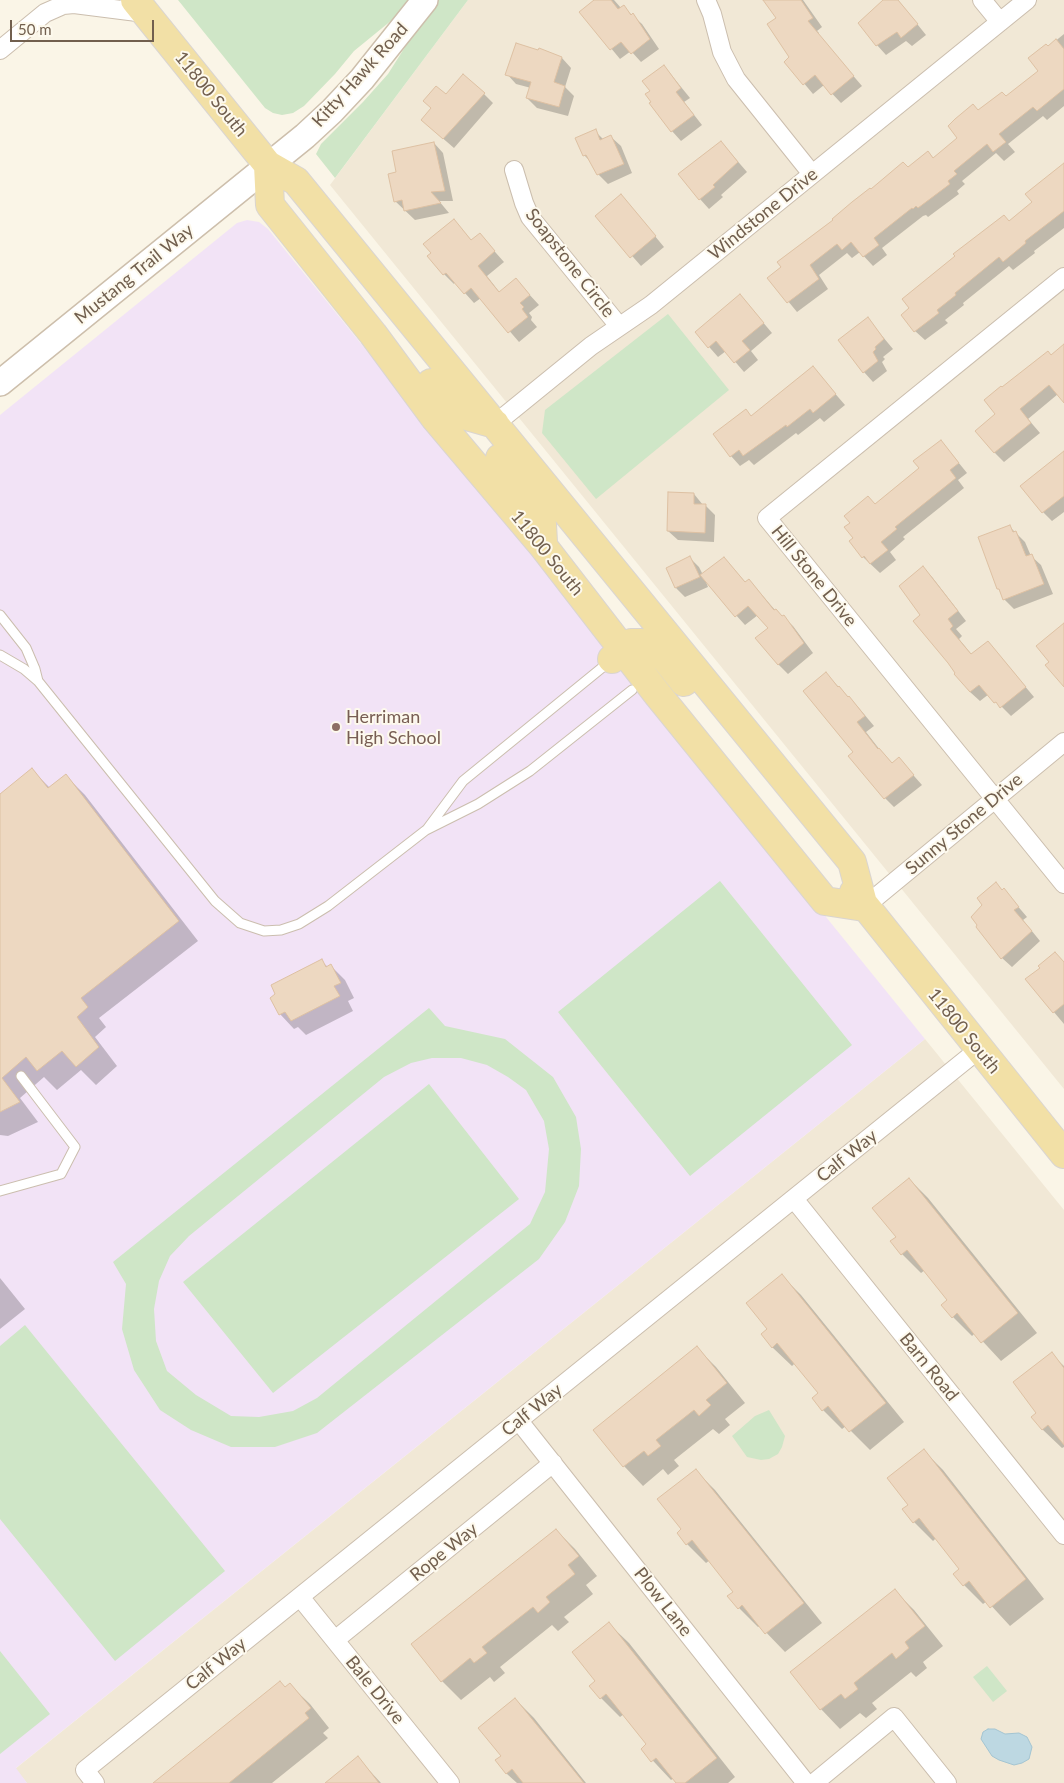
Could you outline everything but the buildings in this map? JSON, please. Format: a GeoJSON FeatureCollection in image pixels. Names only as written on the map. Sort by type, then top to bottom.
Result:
{"type":"FeatureCollection","features":[{"type":"Feature","properties":{"kind":"main road","name":"Kitty Hawk Road"},"geometry":{"type":"LineString","coordinates":[[268,165],[305,136],[347,95],[425,0]]}},
{"type":"Feature","properties":{"kind":"main road","name":"11800 South"},"geometry":{"type":"LineString","coordinates":[[140,6],[268,165],[296,181],[852,862],[864,907],[1064,1154]]}},
{"type":"Feature","properties":{"kind":"main road","name":"11800 South"},"geometry":{"type":"LineString","coordinates":[[268,165],[270,206],[373,334],[435,418],[543,546],[616,656],[658,695],[825,901],[864,907]]}},
{"type":"Feature","properties":{"kind":"main road","name":"Mustang Trail Way"},"geometry":{"type":"LineString","coordinates":[[0,383],[268,165]]}},
{"type":"Feature","properties":{"kind":"main road"},"geometry":{"type":"LineString","coordinates":[[373,334],[390,350],[411,364],[432,384],[453,412],[495,424],[492,440],[495,452],[532,500],[542,524],[543,546]]}},
{"type":"Feature","properties":{"kind":"main road"},"geometry":{"type":"LineString","coordinates":[[616,656],[631,643],[642,643],[664,658],[819,845],[864,907]]}},
{"type":"Feature","properties":{"kind":"main road"},"geometry":{"type":"LineString","coordinates":[[632,690],[645,689],[658,695]]}},
{"type":"Feature","properties":{"kind":"street"},"geometry":{"type":"LineString","coordinates":[[706,0],[712,14],[722,52],[736,79],[812,174]]}},
{"type":"Feature","properties":{"kind":"street"},"geometry":{"type":"LineString","coordinates":[[982,0],[1000,22]]}},
{"type":"Feature","properties":{"kind":"street","name":"Windstone Drive"},"geometry":{"type":"LineString","coordinates":[[495,424],[618,326],[651,305],[1027,0]]}},
{"type":"Feature","properties":{"kind":"street"},"geometry":{"type":"LineString","coordinates":[[0,50],[50,7],[74,4],[140,6]]}},
{"type":"Feature","properties":{"kind":"street","name":"Soapstone Circle"},"geometry":{"type":"LineString","coordinates":[[514,170],[530,217],[618,326]]}},
{"type":"Feature","properties":{"kind":"street","name":"Hill Stone Drive"},"geometry":{"type":"LineString","coordinates":[[1064,277],[767,518],[1064,884]]}},
{"type":"Feature","properties":{"kind":"street","name":"Sunny Stone Drive"},"geometry":{"type":"LineString","coordinates":[[864,907],[1064,742]]}},
{"type":"Feature","properties":{"kind":"street","name":"Calf Way"},"geometry":{"type":"LineString","coordinates":[[90,1777],[300,1597],[978,1050]]}},
{"type":"Feature","properties":{"kind":"street","name":"Barn Road"},"geometry":{"type":"LineString","coordinates":[[794,1199],[1064,1535]]}},
{"type":"Feature","properties":{"kind":"street","name":"Plow Lane"},"geometry":{"type":"LineString","coordinates":[[519,1420],[806,1783]]}},
{"type":"Feature","properties":{"kind":"street","name":"Rope Way"},"geometry":{"type":"LineString","coordinates":[[335,1640],[552,1463]]}},
{"type":"Feature","properties":{"kind":"street","name":"Bale Drive"},"geometry":{"type":"LineString","coordinates":[[300,1597],[450,1783]]}},
{"type":"Feature","properties":{"kind":"street"},"geometry":{"type":"LineString","coordinates":[[814,1783],[894,1717],[947,1783]]}},
{"type":"Feature","properties":{"kind":"lane"},"geometry":{"type":"LineString","coordinates":[[0,615],[26,648],[38,681]]}},
{"type":"Feature","properties":{"kind":"lane"},"geometry":{"type":"LineString","coordinates":[[0,655],[24,669],[38,681],[215,900],[240,923],[264,931],[281,930],[299,924],[336,901],[426,830],[478,804],[530,772],[632,690]]}},
{"type":"Feature","properties":{"kind":"lane"},"geometry":{"type":"LineString","coordinates":[[426,830],[463,781],[616,656]]}},
{"type":"Feature","properties":{"kind":"lane"},"geometry":{"type":"LineString","coordinates":[[0,1190],[61,1174],[75,1147],[21,1076]]}},
{"type":"Feature","properties":{"kind":"shaded area"},"geometry":{"type":"Polygon","coordinates":[[[468,0],[1064,0],[1064,1089],[330,185],[468,0]]]}},
{"type":"Feature","properties":{"kind":"shaded area","name":"Herriman High School"},"geometry":{"type":"Polygon","coordinates":[[[247,220],[259,222],[268,229],[925,1039],[16,1768],[27,1783],[0,1783],[0,415],[237,223],[247,220]]]}},
{"type":"Feature","properties":{"kind":"shaded area"},"geometry":{"type":"Polygon","coordinates":[[[925,1039],[1064,1210],[1064,1783],[27,1783],[15,1769],[925,1039]]]}},
{"type":"Feature","properties":{"kind":"green space"},"geometry":{"type":"Polygon","coordinates":[[[178,0],[411,0],[403,11],[354,51],[304,106],[293,113],[282,115],[273,113],[265,108],[178,0]]]}},
{"type":"Feature","properties":{"kind":"green space"},"geometry":{"type":"Polygon","coordinates":[[[438,0],[468,0],[335,178],[316,154],[321,144],[388,74],[419,25],[438,0]]]}},
{"type":"Feature","properties":{"kind":"green space"},"geometry":{"type":"Polygon","coordinates":[[[668,314],[729,390],[596,499],[542,433],[545,410],[668,314]]]}},
{"type":"Feature","properties":{"kind":"green space"},"geometry":{"type":"Polygon","coordinates":[[[720,881],[852,1045],[690,1176],[558,1012],[720,881]]]}},
{"type":"Feature","properties":{"kind":"green space"},"geometry":{"type":"Polygon","coordinates":[[[429,1008],[445,1026],[505,1039],[553,1077],[576,1117],[581,1149],[579,1186],[565,1222],[539,1259],[317,1433],[275,1447],[231,1447],[191,1430],[160,1410],[134,1370],[122,1329],[126,1284],[113,1262],[429,1008]],[[432,1058],[411,1063],[384,1077],[189,1236],[170,1256],[159,1281],[154,1309],[156,1341],[167,1371],[196,1395],[231,1416],[259,1417],[293,1411],[317,1398],[530,1224],[545,1192],[549,1149],[544,1121],[526,1090],[487,1065],[461,1058],[432,1058]]]}},
{"type":"Feature","properties":{"kind":"green space"},"geometry":{"type":"Polygon","coordinates":[[[429,1084],[519,1199],[273,1393],[183,1282],[429,1084]]]}},
{"type":"Feature","properties":{"kind":"green space"},"geometry":{"type":"Polygon","coordinates":[[[25,1325],[225,1571],[115,1661],[0,1519],[0,1346],[25,1325]]]}},
{"type":"Feature","properties":{"kind":"green space"},"geometry":{"type":"Polygon","coordinates":[[[769,1410],[785,1436],[782,1447],[778,1454],[769,1459],[761,1460],[747,1457],[732,1436],[755,1416],[769,1410]]]}},
{"type":"Feature","properties":{"kind":"green space"},"geometry":{"type":"Polygon","coordinates":[[[0,1651],[50,1714],[0,1754],[0,1651]]]}},
{"type":"Feature","properties":{"kind":"green space"},"geometry":{"type":"Polygon","coordinates":[[[987,1666],[1007,1691],[993,1702],[973,1677],[987,1666]]]}},
{"type":"Feature","properties":{"kind":"water"},"geometry":{"type":"Polygon","coordinates":[[[988,1729],[995,1729],[1005,1734],[1019,1733],[1027,1737],[1032,1747],[1029,1759],[1014,1765],[992,1756],[981,1739],[983,1732],[988,1729]]]}},
{"type":"Feature","properties":{"kind":"place","name":"Herriman High School"},"geometry":{"type":"Point","coordinates":[336,727]}}]}
